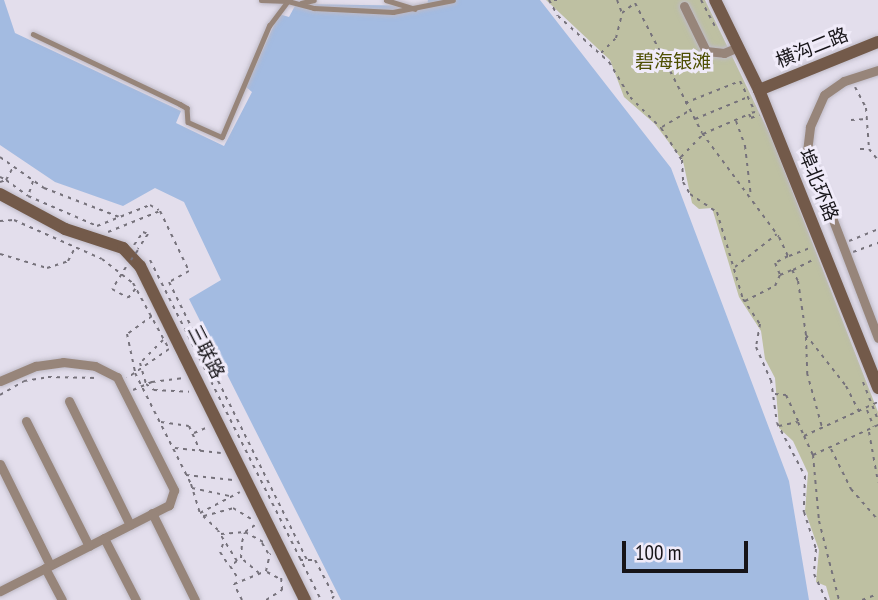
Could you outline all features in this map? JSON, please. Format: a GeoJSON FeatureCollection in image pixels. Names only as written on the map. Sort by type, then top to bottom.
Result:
{"type":"FeatureCollection","features":[{"type":"Feature","properties":{"kind":"main road","name":"埠北环路"},"geometry":{"type":"LineString","coordinates":[[715,0],[738,47],[754,94],[827,260],[878,388]]}},
{"type":"Feature","properties":{"kind":"main road","name":"横沟二路"},"geometry":{"type":"LineString","coordinates":[[754,94],[878,42]]}},
{"type":"Feature","properties":{"kind":"main road","name":"三联路"},"geometry":{"type":"LineString","coordinates":[[1,197],[65,229],[123,248],[140,266],[300,598]]}},
{"type":"Feature","properties":{"kind":"street"},"geometry":{"type":"LineString","coordinates":[[684,6],[706,51],[724,53],[738,47]]}},
{"type":"Feature","properties":{"kind":"street"},"geometry":{"type":"LineString","coordinates":[[878,70],[853,81],[844,81],[824,95],[810,127],[807,152],[878,338]]}},
{"type":"Feature","properties":{"kind":"street"},"geometry":{"type":"LineString","coordinates":[[827,260],[843,249]]}},
{"type":"Feature","properties":{"kind":"street"},"geometry":{"type":"LineString","coordinates":[[0,381],[36,366],[63,362],[95,366],[120,382],[174,490],[169,505],[0,591]]}},
{"type":"Feature","properties":{"kind":"street"},"geometry":{"type":"LineString","coordinates":[[69,401],[130,525]]}},
{"type":"Feature","properties":{"kind":"street"},"geometry":{"type":"LineString","coordinates":[[26,421],[89,546]]}},
{"type":"Feature","properties":{"kind":"street"},"geometry":{"type":"LineString","coordinates":[[0,464],[62,600]]}},
{"type":"Feature","properties":{"kind":"street"},"geometry":{"type":"LineString","coordinates":[[152,513],[195,600]]}},
{"type":"Feature","properties":{"kind":"street"},"geometry":{"type":"LineString","coordinates":[[104,538],[136,600]]}},
{"type":"Feature","properties":{"kind":"lane"},"geometry":{"type":"LineString","coordinates":[[261,0],[364,11],[419,10],[453,0]]}},
{"type":"Feature","properties":{"kind":"lane"},"geometry":{"type":"LineString","coordinates":[[297,4],[314,0]]}},
{"type":"Feature","properties":{"kind":"lane"},"geometry":{"type":"LineString","coordinates":[[386,0],[419,10]]}},
{"type":"Feature","properties":{"kind":"lane"},"geometry":{"type":"LineString","coordinates":[[33,34],[180,104],[187,108],[188,122],[222,137],[270,26],[288,1]]}},
{"type":"Feature","properties":{"kind":"path"},"geometry":{"type":"LineString","coordinates":[[549,0],[558,16],[601,53],[630,97],[661,128],[680,158],[685,188],[717,212],[744,302],[760,324],[756,346],[773,394],[779,426],[805,476],[804,512],[816,549],[814,574],[826,600]]}},
{"type":"Feature","properties":{"kind":"path"},"geometry":{"type":"LineString","coordinates":[[601,53],[616,38],[622,13],[617,0]]}},
{"type":"Feature","properties":{"kind":"path"},"geometry":{"type":"LineString","coordinates":[[701,0],[719,34]]}},
{"type":"Feature","properties":{"kind":"path"},"geometry":{"type":"LineString","coordinates":[[622,13],[636,1],[694,120],[777,234],[788,256]]}},
{"type":"Feature","properties":{"kind":"path"},"geometry":{"type":"LineString","coordinates":[[738,71],[763,113],[764,127]]}},
{"type":"Feature","properties":{"kind":"path"},"geometry":{"type":"LineString","coordinates":[[680,158],[703,134],[755,112],[754,94],[740,81],[685,103]]}},
{"type":"Feature","properties":{"kind":"path"},"geometry":{"type":"LineString","coordinates":[[853,81],[867,119],[869,149],[878,160]]}},
{"type":"Feature","properties":{"kind":"path"},"geometry":{"type":"LineString","coordinates":[[694,120],[754,94]]}},
{"type":"Feature","properties":{"kind":"path"},"geometry":{"type":"LineString","coordinates":[[661,128],[689,111]]}},
{"type":"Feature","properties":{"kind":"path"},"geometry":{"type":"LineString","coordinates":[[749,114],[751,118],[763,113]]}},
{"type":"Feature","properties":{"kind":"path"},"geometry":{"type":"LineString","coordinates":[[850,120],[867,119]]}},
{"type":"Feature","properties":{"kind":"path"},"geometry":{"type":"LineString","coordinates":[[735,120],[744,146],[751,200]]}},
{"type":"Feature","properties":{"kind":"path"},"geometry":{"type":"LineString","coordinates":[[860,149],[869,149]]}},
{"type":"Feature","properties":{"kind":"path"},"geometry":{"type":"LineString","coordinates":[[0,157],[33,181],[76,203],[120,217]]}},
{"type":"Feature","properties":{"kind":"path"},"geometry":{"type":"LineString","coordinates":[[0,182],[6,180],[13,168]]}},
{"type":"Feature","properties":{"kind":"path"},"geometry":{"type":"LineString","coordinates":[[0,177],[28,196],[97,226],[150,205],[160,211],[189,271],[169,282],[307,560]]}},
{"type":"Feature","properties":{"kind":"path"},"geometry":{"type":"LineString","coordinates":[[26,200],[33,181]]}},
{"type":"Feature","properties":{"kind":"path"},"geometry":{"type":"LineString","coordinates":[[103,234],[160,211]]}},
{"type":"Feature","properties":{"kind":"path"},"geometry":{"type":"LineString","coordinates":[[0,221],[14,220],[75,247],[121,273],[136,288],[169,349],[142,370],[120,382]]}},
{"type":"Feature","properties":{"kind":"path"},"geometry":{"type":"LineString","coordinates":[[843,249],[878,229]]}},
{"type":"Feature","properties":{"kind":"path"},"geometry":{"type":"LineString","coordinates":[[131,260],[138,250],[148,234],[143,232],[133,247],[155,267],[321,600]]}},
{"type":"Feature","properties":{"kind":"path"},"geometry":{"type":"LineString","coordinates":[[734,267],[777,234]]}},
{"type":"Feature","properties":{"kind":"path"},"geometry":{"type":"LineString","coordinates":[[744,302],[775,286],[780,275],[816,261],[806,237]]}},
{"type":"Feature","properties":{"kind":"path"},"geometry":{"type":"LineString","coordinates":[[843,249],[878,243]]}},
{"type":"Feature","properties":{"kind":"path"},"geometry":{"type":"LineString","coordinates":[[0,254],[47,268],[68,261],[75,247]]}},
{"type":"Feature","properties":{"kind":"path"},"geometry":{"type":"LineString","coordinates":[[780,275],[775,263],[810,248]]}},
{"type":"Feature","properties":{"kind":"path"},"geometry":{"type":"LineString","coordinates":[[792,270],[803,298],[807,373],[823,428]]}},
{"type":"Feature","properties":{"kind":"path"},"geometry":{"type":"LineString","coordinates":[[121,273],[113,289],[128,298],[136,288]]}},
{"type":"Feature","properties":{"kind":"path"},"geometry":{"type":"LineString","coordinates":[[142,314],[151,314]]}},
{"type":"Feature","properties":{"kind":"path"},"geometry":{"type":"LineString","coordinates":[[151,314],[127,334],[135,373],[174,447],[200,513],[220,534],[237,561]]}},
{"type":"Feature","properties":{"kind":"path"},"geometry":{"type":"LineString","coordinates":[[806,335],[846,386],[860,413]]}},
{"type":"Feature","properties":{"kind":"path"},"geometry":{"type":"LineString","coordinates":[[125,392],[146,384],[184,377],[191,392],[154,390],[146,384],[140,363],[164,339]]}},
{"type":"Feature","properties":{"kind":"path"},"geometry":{"type":"LineString","coordinates":[[0,395],[24,381],[48,377],[101,379]]}},
{"type":"Feature","properties":{"kind":"path"},"geometry":{"type":"LineString","coordinates":[[773,394],[786,395],[813,455],[819,521],[839,600]]}},
{"type":"Feature","properties":{"kind":"path"},"geometry":{"type":"LineString","coordinates":[[804,436],[867,410],[878,402]]}},
{"type":"Feature","properties":{"kind":"path"},"geometry":{"type":"LineString","coordinates":[[867,410],[874,428]]}},
{"type":"Feature","properties":{"kind":"path"},"geometry":{"type":"LineString","coordinates":[[203,415],[214,435]]}},
{"type":"Feature","properties":{"kind":"path"},"geometry":{"type":"LineString","coordinates":[[160,422],[184,423],[193,433],[200,451]]}},
{"type":"Feature","properties":{"kind":"path"},"geometry":{"type":"LineString","coordinates":[[779,426],[798,422]]}},
{"type":"Feature","properties":{"kind":"path"},"geometry":{"type":"LineString","coordinates":[[813,455],[878,425]]}},
{"type":"Feature","properties":{"kind":"path"},"geometry":{"type":"LineString","coordinates":[[193,433],[209,426]]}},
{"type":"Feature","properties":{"kind":"path"},"geometry":{"type":"LineString","coordinates":[[869,431],[878,482]]}},
{"type":"Feature","properties":{"kind":"path"},"geometry":{"type":"LineString","coordinates":[[218,444],[227,463]]}},
{"type":"Feature","properties":{"kind":"path"},"geometry":{"type":"LineString","coordinates":[[174,447],[222,453]]}},
{"type":"Feature","properties":{"kind":"path"},"geometry":{"type":"LineString","coordinates":[[831,448],[851,489],[878,520]]}},
{"type":"Feature","properties":{"kind":"path"},"geometry":{"type":"LineString","coordinates":[[232,472],[247,502]]}},
{"type":"Feature","properties":{"kind":"path"},"geometry":{"type":"LineString","coordinates":[[185,475],[236,481]]}},
{"type":"Feature","properties":{"kind":"path"},"geometry":{"type":"LineString","coordinates":[[192,488],[231,497]]}},
{"type":"Feature","properties":{"kind":"path"},"geometry":{"type":"LineString","coordinates":[[200,513],[242,491]]}},
{"type":"Feature","properties":{"kind":"path"},"geometry":{"type":"LineString","coordinates":[[204,516],[233,508],[258,522]]}},
{"type":"Feature","properties":{"kind":"path"},"geometry":{"type":"LineString","coordinates":[[252,512],[277,560]]}},
{"type":"Feature","properties":{"kind":"path"},"geometry":{"type":"LineString","coordinates":[[220,534],[245,532],[258,522]]}},
{"type":"Feature","properties":{"kind":"path"},"geometry":{"type":"LineString","coordinates":[[245,532],[262,543],[268,554],[266,571]]}},
{"type":"Feature","properties":{"kind":"path"},"geometry":{"type":"LineString","coordinates":[[230,566],[241,558],[245,532]]}},
{"type":"Feature","properties":{"kind":"path"},"geometry":{"type":"LineString","coordinates":[[262,543],[267,539]]}},
{"type":"Feature","properties":{"kind":"path"},"geometry":{"type":"LineString","coordinates":[[224,543],[220,552],[240,581]]}},
{"type":"Feature","properties":{"kind":"path"},"geometry":{"type":"LineString","coordinates":[[268,554],[272,551]]}},
{"type":"Feature","properties":{"kind":"path"},"geometry":{"type":"LineString","coordinates":[[241,558],[258,573]]}},
{"type":"Feature","properties":{"kind":"path"},"geometry":{"type":"LineString","coordinates":[[300,560],[315,559],[334,596],[331,600]]}},
{"type":"Feature","properties":{"kind":"path"},"geometry":{"type":"LineString","coordinates":[[266,600],[282,590],[281,569]]}},
{"type":"Feature","properties":{"kind":"path"},"geometry":{"type":"LineString","coordinates":[[242,600],[234,584],[266,571],[281,580]]}},
{"type":"Feature","properties":{"kind":"path"},"geometry":{"type":"LineString","coordinates":[[862,600],[878,594]]}},
{"type":"Feature","properties":{"kind":"green space","name":"碧海银滩"},"geometry":{"type":"Polygon","coordinates":[[[546,0],[705,0],[772,139],[878,412],[878,600],[830,600],[826,586],[816,582],[819,550],[805,511],[808,473],[793,441],[779,428],[775,378],[765,359],[761,331],[739,297],[712,208],[699,209],[692,203],[683,161],[655,124],[624,97],[610,60],[546,0]]]}},
{"type":"Feature","properties":{"kind":"water"},"geometry":{"type":"Polygon","coordinates":[[[0,0],[4,0],[15,33],[181,111],[176,123],[224,146],[252,92],[246,87],[279,14],[289,17],[296,4],[427,6],[428,0],[540,0],[671,168],[789,481],[809,600],[341,600],[189,299],[221,280],[184,202],[155,188],[123,206],[55,182],[0,145],[0,0]]]}}]}
